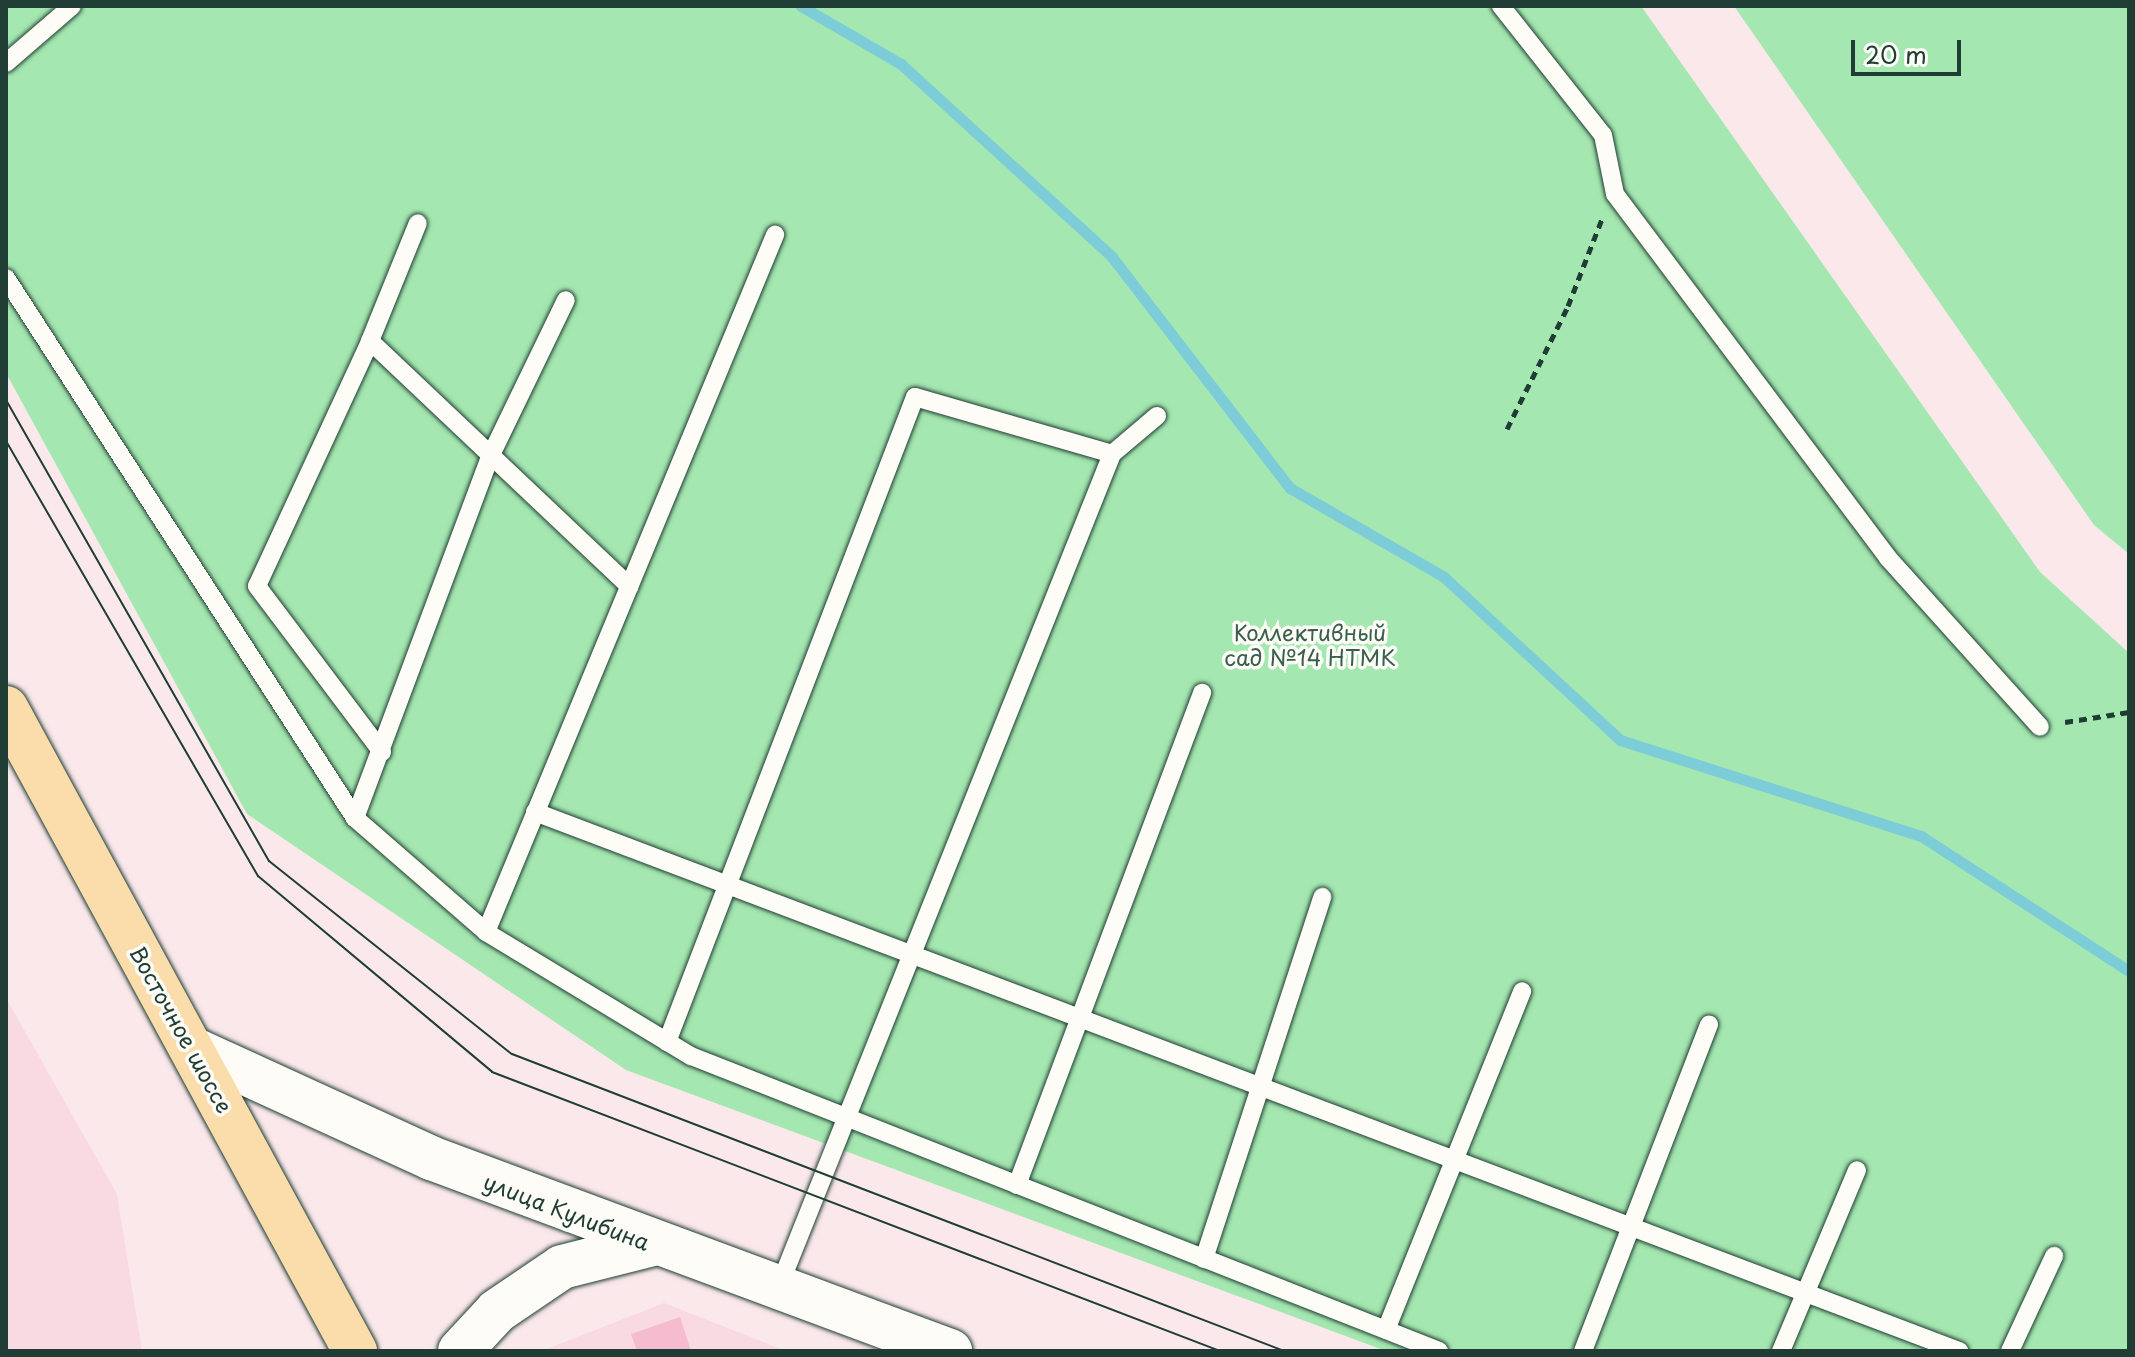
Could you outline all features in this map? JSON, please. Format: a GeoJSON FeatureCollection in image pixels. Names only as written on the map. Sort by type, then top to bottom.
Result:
{"type":"FeatureCollection","features":[{"type":"Feature","properties":{"kind":"main road","name":"Восточное шоссе"},"geometry":{"type":"LineString","coordinates":[[6,708],[355,1351]]}},
{"type":"Feature","properties":{"kind":"street","name":"улица Кулибина"},"geometry":{"type":"LineString","coordinates":[[193,1049],[431,1158],[653,1244],[950,1351]]}},
{"type":"Feature","properties":{"kind":"street"},"geometry":{"type":"LineString","coordinates":[[460,1351],[497,1311],[562,1267],[653,1244]]}},
{"type":"Feature","properties":{"kind":"lane"},"geometry":{"type":"LineString","coordinates":[[6,63],[72,6]]}},
{"type":"Feature","properties":{"kind":"lane"},"geometry":{"type":"LineString","coordinates":[[1501,6],[1603,135],[1614,189],[1888,558],[2040,727]]}},
{"type":"Feature","properties":{"kind":"lane"},"geometry":{"type":"LineString","coordinates":[[382,752],[257,586],[370,341],[418,223]]}},
{"type":"Feature","properties":{"kind":"lane"},"geometry":{"type":"LineString","coordinates":[[486,932],[775,235]]}},
{"type":"Feature","properties":{"kind":"lane"},"geometry":{"type":"LineString","coordinates":[[6,278],[355,818],[486,932],[667,1042],[847,1117],[1439,1351]]}},
{"type":"Feature","properties":{"kind":"lane"},"geometry":{"type":"LineString","coordinates":[[355,818],[490,457],[566,300]]}},
{"type":"Feature","properties":{"kind":"lane"},"geometry":{"type":"LineString","coordinates":[[370,341],[629,586]]}},
{"type":"Feature","properties":{"kind":"lane"},"geometry":{"type":"LineString","coordinates":[[667,1042],[915,397],[1112,454]]}},
{"type":"Feature","properties":{"kind":"lane"},"geometry":{"type":"LineString","coordinates":[[778,1289],[1112,454],[1157,416]]}},
{"type":"Feature","properties":{"kind":"lane"},"geometry":{"type":"LineString","coordinates":[[1017,1185],[1202,693]]}},
{"type":"Feature","properties":{"kind":"lane"},"geometry":{"type":"LineString","coordinates":[[535,812],[1959,1351]]}},
{"type":"Feature","properties":{"kind":"lane"},"geometry":{"type":"LineString","coordinates":[[1204,1259],[1322,897]]}},
{"type":"Feature","properties":{"kind":"lane"},"geometry":{"type":"LineString","coordinates":[[1386,1330],[1522,991]]}},
{"type":"Feature","properties":{"kind":"lane"},"geometry":{"type":"LineString","coordinates":[[1583,1351],[1709,1025]]}},
{"type":"Feature","properties":{"kind":"lane"},"geometry":{"type":"LineString","coordinates":[[1781,1351],[1857,1170]]}},
{"type":"Feature","properties":{"kind":"lane"},"geometry":{"type":"LineString","coordinates":[[2010,1351],[2054,1256]]}},
{"type":"Feature","properties":{"kind":"path"},"geometry":{"type":"LineString","coordinates":[[1507,429],[1568,306],[1614,189]]}},
{"type":"Feature","properties":{"kind":"path"},"geometry":{"type":"LineString","coordinates":[[2040,727],[2129,712]]}},
{"type":"Feature","properties":{"kind":"shaded area"},"geometry":{"type":"Polygon","coordinates":[[[6,998],[117,1194],[142,1351],[6,1351],[6,998]]]}},
{"type":"Feature","properties":{"kind":"shaded area"},"geometry":{"type":"Polygon","coordinates":[[[664,1303],[786,1351],[542,1351],[664,1303]]]}},
{"type":"Feature","properties":{"kind":"green space","name":"Коллективный сад №14 НТМК"},"geometry":{"type":"Polygon","coordinates":[[[6,6],[1641,6],[2040,572],[2129,653],[2129,1351],[1386,1351],[626,1070],[247,814],[6,373],[6,6]]]}},
{"type":"Feature","properties":{"kind":"green space"},"geometry":{"type":"Polygon","coordinates":[[[1734,6],[2129,6],[2129,554],[2094,525],[1734,6]]]}},
{"type":"Feature","properties":{"kind":"building"},"geometry":{"type":"Polygon","coordinates":[[[680,1317],[691,1351],[637,1351],[631,1334],[680,1317]]]}},
{"type":"Feature","properties":{"kind":"waterway"},"geometry":{"type":"LineString","coordinates":[[801,6],[901,64],[1112,257],[1290,488],[1444,577],[1620,740],[1921,836],[2129,971]]}},
{"type":"Feature","properties":{"kind":"tram line"},"geometry":{"type":"LineString","coordinates":[[6,400],[269,861],[512,1054],[1284,1351]]}},
{"type":"Feature","properties":{"kind":"tram line"},"geometry":{"type":"LineString","coordinates":[[6,441],[258,876],[492,1072],[1220,1351]]}}]}
